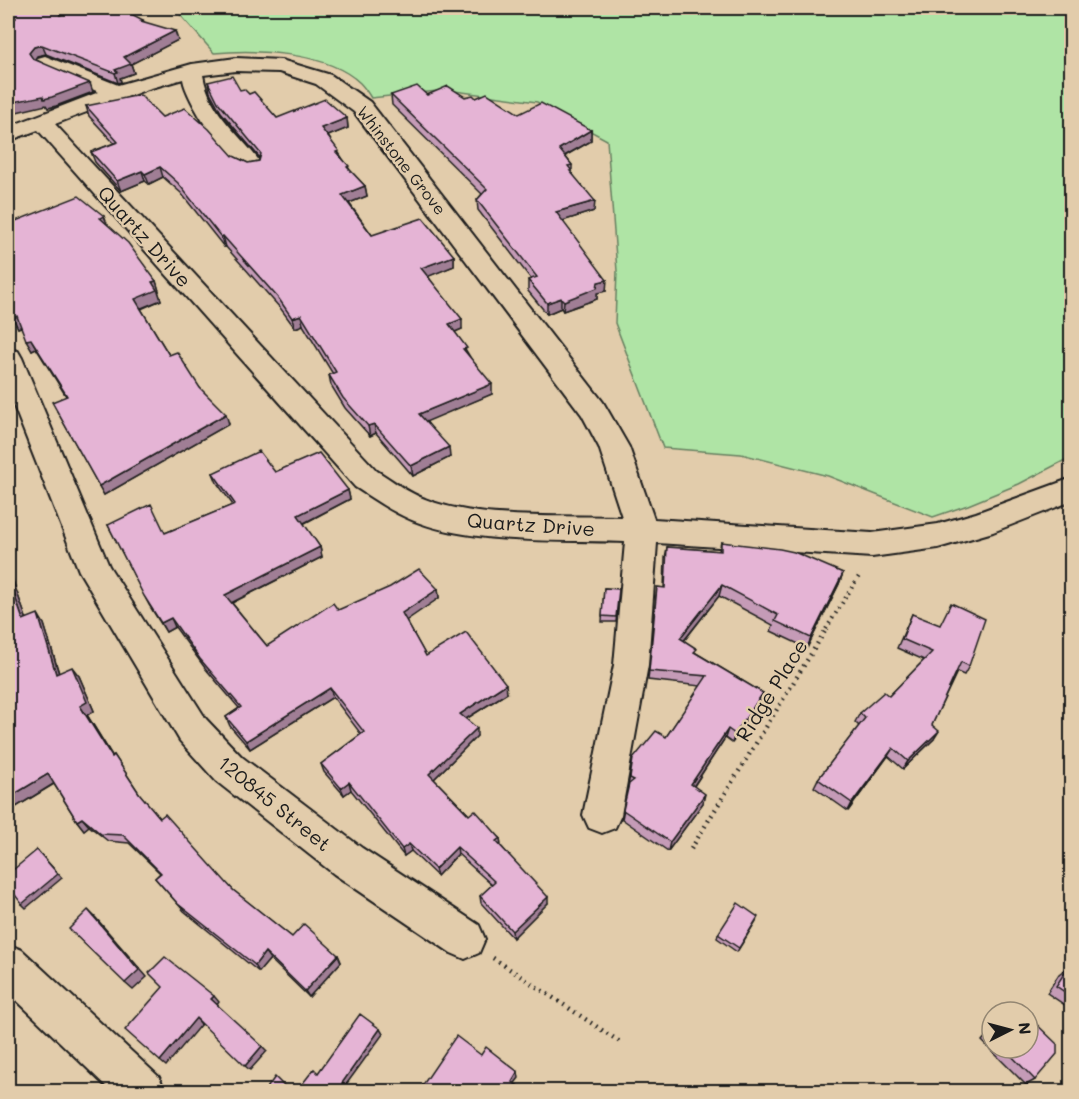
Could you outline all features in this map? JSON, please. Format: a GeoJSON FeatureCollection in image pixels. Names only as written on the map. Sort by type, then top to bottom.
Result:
{"type":"FeatureCollection","features":[{"type":"Feature","properties":{"kind":"street"},"geometry":{"type":"LineString","coordinates":[[45,62],[119,93]]}},
{"type":"Feature","properties":{"kind":"street","name":"Whinstone Grove"},"geometry":{"type":"LineString","coordinates":[[8,134],[119,93],[192,70],[230,64],[292,68],[325,79],[345,91],[362,107],[593,409],[614,447],[642,530]]}},
{"type":"Feature","properties":{"kind":"street"},"geometry":{"type":"LineString","coordinates":[[192,70],[194,89],[207,114],[251,165]]}},
{"type":"Feature","properties":{"kind":"street","name":"Quartz Drive"},"geometry":{"type":"LineString","coordinates":[[42,122],[366,479],[414,508],[449,518],[489,525],[642,530],[872,545],[938,536],[982,523],[1071,489]]}},
{"type":"Feature","properties":{"kind":"street","name":"120845 Street"},"geometry":{"type":"LineString","coordinates":[[8,358],[95,571],[193,730],[229,769],[348,861],[465,939]]}},
{"type":"Feature","properties":{"kind":"street"},"geometry":{"type":"LineString","coordinates":[[602,815],[631,665],[642,530]]}},
{"type":"Feature","properties":{"kind":"street"},"geometry":{"type":"LineString","coordinates":[[8,964],[144,1092]]}},
{"type":"Feature","properties":{"kind":"path","name":"Ridge Place"},"geometry":{"type":"LineString","coordinates":[[691,849],[870,560],[872,545]]}},
{"type":"Feature","properties":{"kind":"path"},"geometry":{"type":"LineString","coordinates":[[465,939],[620,1042]]}},
{"type":"Feature","properties":{"kind":"green space"},"geometry":{"type":"Polygon","coordinates":[[[170,8],[1071,8],[1071,457],[1019,484],[933,517],[828,476],[741,454],[663,448],[615,323],[617,271],[607,140],[537,102],[447,90],[371,98],[360,83],[346,73],[311,59],[270,53],[214,53],[176,10],[170,8]]]}},
{"type":"Feature","properties":{"kind":"building"},"geometry":{"type":"Polygon","coordinates":[[[11,8],[58,8],[60,15],[77,8],[120,8],[143,20],[141,21],[175,31],[124,57],[131,64],[115,70],[118,72],[115,73],[42,45],[34,47],[29,53],[33,59],[90,83],[44,99],[43,96],[8,103],[8,20],[16,18],[11,8]]]}},
{"type":"Feature","properties":{"kind":"building"},"geometry":{"type":"Polygon","coordinates":[[[232,76],[240,90],[244,89],[249,94],[254,92],[277,118],[325,99],[347,118],[321,128],[339,151],[336,152],[349,166],[347,167],[365,186],[342,195],[372,235],[423,218],[454,256],[421,268],[462,319],[449,324],[467,348],[463,349],[492,384],[419,414],[449,447],[411,466],[374,424],[368,426],[343,398],[329,375],[336,372],[301,315],[292,318],[279,299],[223,236],[221,237],[178,183],[160,167],[145,174],[142,171],[117,181],[91,152],[118,142],[86,106],[140,95],[162,117],[185,108],[209,129],[233,156],[248,163],[259,161],[261,154],[218,102],[208,82],[232,76]]]}},
{"type":"Feature","properties":{"kind":"building"},"geometry":{"type":"Polygon","coordinates":[[[417,86],[427,95],[448,86],[465,97],[473,95],[476,98],[487,93],[519,114],[541,103],[591,130],[559,149],[572,165],[568,166],[572,171],[570,171],[595,201],[556,212],[607,280],[598,282],[597,288],[564,301],[561,298],[547,303],[528,280],[537,277],[477,200],[487,189],[391,95],[417,86]]]}},
{"type":"Feature","properties":{"kind":"building"},"geometry":{"type":"Polygon","coordinates":[[[79,196],[104,216],[100,218],[128,243],[156,281],[152,282],[157,290],[135,299],[169,355],[177,352],[200,388],[226,414],[99,486],[52,402],[67,396],[31,339],[26,340],[17,316],[13,318],[8,307],[8,224],[79,196]]]}},
{"type":"Feature","properties":{"kind":"building"},"geometry":{"type":"Polygon","coordinates":[[[259,451],[275,472],[319,453],[348,490],[298,515],[320,547],[225,595],[267,646],[333,603],[338,610],[390,587],[419,569],[438,589],[402,613],[426,656],[466,632],[506,684],[460,714],[477,728],[429,774],[469,815],[475,810],[500,838],[496,841],[548,897],[512,931],[480,896],[495,882],[457,847],[435,869],[409,844],[402,849],[349,782],[341,788],[321,764],[364,732],[330,688],[246,741],[226,717],[241,707],[200,659],[171,618],[161,623],[144,596],[108,525],[151,504],[165,533],[235,504],[213,473],[259,451]]]}},
{"type":"Feature","properties":{"kind":"building"},"geometry":{"type":"Polygon","coordinates":[[[721,542],[794,552],[843,573],[811,638],[775,621],[778,615],[722,585],[680,638],[697,649],[694,652],[763,693],[735,734],[728,729],[691,784],[705,794],[670,842],[623,810],[629,784],[634,780],[630,778],[633,759],[656,731],[666,737],[707,676],[649,671],[657,587],[665,588],[667,547],[721,551],[721,542]]]}},
{"type":"Feature","properties":{"kind":"building"},"geometry":{"type":"Polygon","coordinates":[[[8,576],[23,620],[38,614],[56,674],[72,667],[87,702],[80,706],[112,757],[114,755],[139,793],[160,818],[165,814],[233,890],[292,937],[304,924],[338,955],[305,991],[265,952],[255,965],[178,904],[155,878],[161,873],[123,835],[101,834],[82,818],[77,821],[48,774],[8,798],[8,576]]]}},
{"type":"Feature","properties":{"kind":"building"},"geometry":{"type":"Polygon","coordinates":[[[604,588],[619,589],[616,617],[602,616],[604,588]]]}},
{"type":"Feature","properties":{"kind":"building"},"geometry":{"type":"Polygon","coordinates":[[[951,603],[985,619],[969,666],[961,662],[932,725],[939,731],[908,761],[893,748],[852,803],[818,779],[865,718],[860,713],[884,692],[889,696],[932,652],[902,639],[912,614],[940,625],[951,603]]]}},
{"type":"Feature","properties":{"kind":"building"},"geometry":{"type":"Polygon","coordinates":[[[37,850],[58,874],[22,904],[8,886],[8,874],[37,850]]]}},
{"type":"Feature","properties":{"kind":"building"},"geometry":{"type":"Polygon","coordinates":[[[738,903],[758,917],[739,948],[718,934],[738,903]]]}},
{"type":"Feature","properties":{"kind":"building"},"geometry":{"type":"Polygon","coordinates":[[[88,910],[139,970],[125,983],[69,929],[88,910]]]}},
{"type":"Feature","properties":{"kind":"building"},"geometry":{"type":"Polygon","coordinates":[[[165,957],[214,996],[211,999],[262,1046],[245,1066],[196,1018],[160,1061],[125,1030],[163,987],[149,973],[165,957]]]}},
{"type":"Feature","properties":{"kind":"building"},"geometry":{"type":"Polygon","coordinates":[[[1069,966],[1071,968],[1071,996],[1056,986],[1069,966]]]}},
{"type":"Feature","properties":{"kind":"building"},"geometry":{"type":"Polygon","coordinates":[[[360,1014],[380,1029],[342,1083],[353,1092],[296,1092],[314,1069],[318,1073],[360,1014]]]}},
{"type":"Feature","properties":{"kind":"building"},"geometry":{"type":"Polygon","coordinates":[[[1040,1028],[1057,1044],[1057,1054],[1035,1080],[1016,1060],[1040,1060],[1040,1028]]]}},
{"type":"Feature","properties":{"kind":"building"},"geometry":{"type":"Polygon","coordinates":[[[456,1036],[481,1055],[486,1047],[518,1072],[512,1082],[528,1092],[418,1092],[456,1036]]]}},
{"type":"Feature","properties":{"kind":"building"},"geometry":{"type":"Polygon","coordinates":[[[275,1077],[290,1092],[264,1092],[275,1077]]]}}]}
